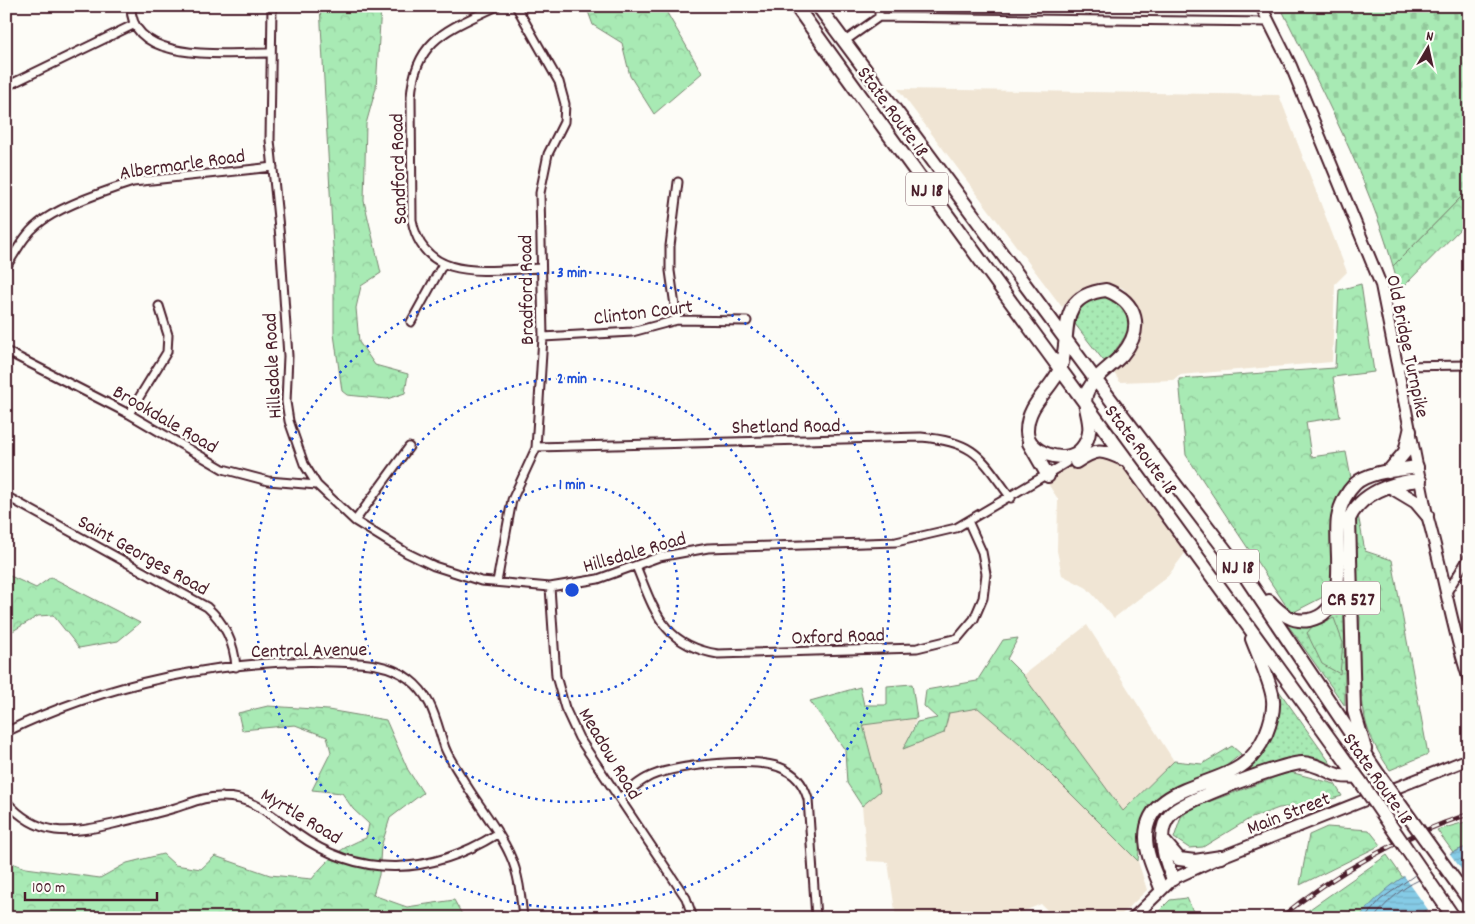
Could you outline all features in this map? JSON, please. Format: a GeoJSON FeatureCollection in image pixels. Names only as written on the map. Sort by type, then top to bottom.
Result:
{"type":"FeatureCollection","features":[{"type":"Feature","properties":{"kind":"highway","name":"State Route 18"},"geometry":{"type":"LineString","coordinates":[[796,6],[1059,370],[1207,567],[1454,918]]}},
{"type":"Feature","properties":{"kind":"highway","name":"State Route 18"},"geometry":{"type":"LineString","coordinates":[[818,6],[846,41],[1095,379],[1245,576],[1369,761],[1469,900]]}},
{"type":"Feature","properties":{"kind":"highway"},"geometry":{"type":"LineString","coordinates":[[1048,476],[1030,448],[1026,432],[1029,414],[1038,398],[1059,370],[1064,353],[1064,336],[1070,313],[1079,300],[1092,292],[1106,290],[1121,296],[1134,310],[1135,325],[1131,342],[1122,355],[1095,379],[1086,392],[1086,406],[1090,420],[1087,441],[1081,450],[1067,460]]}},
{"type":"Feature","properties":{"kind":"highway"},"geometry":{"type":"LineString","coordinates":[[1388,472],[1405,452],[1410,431]]}},
{"type":"Feature","properties":{"kind":"highway"},"geometry":{"type":"LineString","coordinates":[[1028,439],[1046,454],[1075,462],[1095,450],[1107,451],[1126,460]]}},
{"type":"Feature","properties":{"kind":"highway"},"geometry":{"type":"LineString","coordinates":[[1245,576],[1280,612],[1289,618],[1299,621],[1319,616],[1328,609],[1337,591],[1338,519],[1342,505],[1356,483],[1365,478],[1417,467]]}},
{"type":"Feature","properties":{"kind":"highway","name":"CR 527"},"geometry":{"type":"LineString","coordinates":[[1369,761],[1354,711],[1349,519],[1355,506],[1365,497],[1404,481],[1420,480]]}},
{"type":"Feature","properties":{"kind":"highway"},"geometry":{"type":"LineString","coordinates":[[1391,487],[1416,502],[1427,516]]}},
{"type":"Feature","properties":{"kind":"highway"},"geometry":{"type":"LineString","coordinates":[[1161,888],[1150,858],[1146,836],[1154,812],[1175,793],[1240,767],[1258,751],[1270,724],[1273,700],[1248,627]]}},
{"type":"Feature","properties":{"kind":"highway"},"geometry":{"type":"LineString","coordinates":[[1173,879],[1164,859],[1162,839],[1170,814],[1185,804],[1284,766],[1303,763],[1324,768],[1342,776],[1358,779]]}},
{"type":"Feature","properties":{"kind":"highway"},"geometry":{"type":"LineString","coordinates":[[1162,839],[1179,859],[1195,861],[1222,857]]}},
{"type":"Feature","properties":{"kind":"street"},"geometry":{"type":"LineString","coordinates":[[131,6],[131,13],[136,24],[154,44],[169,50],[271,53]]}},
{"type":"Feature","properties":{"kind":"street","name":"Hillsdale Road"},"geometry":{"type":"LineString","coordinates":[[272,6],[270,140],[288,356],[286,402],[294,441],[304,464],[317,485],[355,521],[407,553],[434,566],[481,581],[550,588],[598,579],[659,557],[708,548],[896,542],[956,528],[1048,476],[1067,460]]}},
{"type":"Feature","properties":{"kind":"street","name":"Sandford Road"},"geometry":{"type":"LineString","coordinates":[[497,6],[446,30],[434,39],[420,57],[413,79],[412,220],[414,231],[425,251],[443,264],[460,269],[541,268]]}},
{"type":"Feature","properties":{"kind":"street","name":"Bradford Road"},"geometry":{"type":"LineString","coordinates":[[497,582],[512,500],[525,475],[536,447],[544,337],[541,268],[541,180],[548,154],[564,122],[565,104],[559,82],[516,6]]}},
{"type":"Feature","properties":{"kind":"street"},"geometry":{"type":"LineString","coordinates":[[879,17],[880,6]]}},
{"type":"Feature","properties":{"kind":"street","name":"Old Bridge Turnpike"},"geometry":{"type":"LineString","coordinates":[[1261,6],[1291,66],[1381,285],[1427,516],[1438,552],[1445,595],[1469,680]]}},
{"type":"Feature","properties":{"kind":"street"},"geometry":{"type":"LineString","coordinates":[[846,41],[879,17],[1269,22]]}},
{"type":"Feature","properties":{"kind":"street"},"geometry":{"type":"LineString","coordinates":[[11,84],[136,24]]}},
{"type":"Feature","properties":{"kind":"street","name":"Albermarle Road"},"geometry":{"type":"LineString","coordinates":[[6,267],[28,234],[38,223],[52,214],[115,188],[133,182],[273,167]]}},
{"type":"Feature","properties":{"kind":"street"},"geometry":{"type":"LineString","coordinates":[[678,182],[670,255],[670,272],[678,320]]}},
{"type":"Feature","properties":{"kind":"street"},"geometry":{"type":"LineString","coordinates":[[411,322],[443,264]]}},
{"type":"Feature","properties":{"kind":"street"},"geometry":{"type":"LineString","coordinates":[[130,414],[166,352],[168,335],[159,306]]}},
{"type":"Feature","properties":{"kind":"street","name":"Clinton Court"},"geometry":{"type":"LineString","coordinates":[[544,337],[632,332],[678,320],[747,321]]}},
{"type":"Feature","properties":{"kind":"street","name":"Brookdale Road"},"geometry":{"type":"LineString","coordinates":[[6,351],[130,414],[223,469],[258,479],[317,485]]}},
{"type":"Feature","properties":{"kind":"street"},"geometry":{"type":"LineString","coordinates":[[1398,366],[1469,365]]}},
{"type":"Feature","properties":{"kind":"street","name":"Shetland Road"},"geometry":{"type":"LineString","coordinates":[[536,447],[921,437],[948,440],[966,446],[984,461],[1011,498]]}},
{"type":"Feature","properties":{"kind":"street"},"geometry":{"type":"LineString","coordinates":[[355,521],[409,448]]}},
{"type":"Feature","properties":{"kind":"street","name":"Saint Georges Road"},"geometry":{"type":"LineString","coordinates":[[6,496],[207,607],[228,633],[234,649],[236,667]]}},
{"type":"Feature","properties":{"kind":"street","name":"Oxford Road"},"geometry":{"type":"LineString","coordinates":[[636,566],[657,617],[668,632],[682,643],[701,652],[718,654],[917,648],[958,638],[974,618],[983,598],[986,574],[982,552],[968,520]]}},
{"type":"Feature","properties":{"kind":"street"},"geometry":{"type":"LineString","coordinates":[[1445,595],[1469,556]]}},
{"type":"Feature","properties":{"kind":"street","name":"Meadow Road"},"geometry":{"type":"LineString","coordinates":[[550,588],[556,676],[565,708],[579,738],[686,898],[693,918]]}},
{"type":"Feature","properties":{"kind":"street","name":"Central Avenue"},"geometry":{"type":"LineString","coordinates":[[6,732],[48,714],[122,689],[166,678],[236,667],[316,661],[380,665],[402,674],[421,690],[430,704],[446,750],[510,855],[517,875],[523,918]]}},
{"type":"Feature","properties":{"kind":"street","name":"Main Street"},"geometry":{"type":"LineString","coordinates":[[1133,918],[1161,888],[1173,879],[1222,857],[1466,758]]}},
{"type":"Feature","properties":{"kind":"street"},"geometry":{"type":"LineString","coordinates":[[619,798],[647,778],[674,768],[761,762],[791,773],[803,784],[808,799],[816,918]]}},
{"type":"Feature","properties":{"kind":"street","name":"Myrtle Road"},"geometry":{"type":"LineString","coordinates":[[6,801],[19,814],[33,823],[49,830],[74,832],[151,815],[206,798],[241,799],[265,809],[294,832],[328,852],[365,865],[390,867],[418,865],[445,860],[480,845],[497,834]]}},
{"type":"Feature","properties":{"kind":"shaded area"},"geometry":{"type":"Polygon","coordinates":[[[898,89],[1279,95],[1347,272],[1335,284],[1332,362],[1179,375],[1173,380],[1120,382],[1114,373],[1128,355],[1141,325],[1139,310],[1123,288],[1100,282],[1078,290],[1062,307],[898,89]]]}},
{"type":"Feature","properties":{"kind":"shaded area"},"geometry":{"type":"Polygon","coordinates":[[[1090,453],[1126,460],[1191,545],[1168,576],[1114,618],[1087,588],[1062,575],[1057,551],[1058,499],[1044,478],[1066,463],[1075,462],[1090,453]]]}},
{"type":"Feature","properties":{"kind":"shaded area"},"geometry":{"type":"Polygon","coordinates":[[[1087,625],[1174,761],[1123,811],[1023,675],[1087,625]]]}},
{"type":"Feature","properties":{"kind":"shaded area"},"geometry":{"type":"Polygon","coordinates":[[[978,708],[1026,749],[1138,861],[1147,890],[1118,918],[1055,918],[1041,904],[1008,918],[896,918],[888,862],[867,861],[862,806],[879,791],[863,725],[917,718],[904,749],[949,713],[978,708]]]}},
{"type":"Feature","properties":{"kind":"green space"},"geometry":{"type":"Polygon","coordinates":[[[320,6],[381,6],[376,88],[366,124],[364,201],[381,273],[361,286],[356,308],[359,342],[375,365],[408,374],[405,393],[387,399],[347,395],[342,391],[334,334],[334,265],[320,6]]]}},
{"type":"Feature","properties":{"kind":"green space"},"geometry":{"type":"Polygon","coordinates":[[[586,6],[663,6],[702,73],[654,114],[630,76],[622,43],[593,25],[586,6]]]}},
{"type":"Feature","properties":{"kind":"green space"},"geometry":{"type":"Polygon","coordinates":[[[1280,6],[1469,6],[1469,189],[1393,266],[1357,166],[1280,6]]]}},
{"type":"Feature","properties":{"kind":"green space"},"geometry":{"type":"Polygon","coordinates":[[[1469,189],[1469,220],[1400,290],[1393,266],[1469,189]]]}},
{"type":"Feature","properties":{"kind":"green space"},"geometry":{"type":"Polygon","coordinates":[[[1361,284],[1374,372],[1333,377],[1340,417],[1306,422],[1311,457],[1346,452],[1365,551],[1392,560],[1428,754],[1390,770],[1375,745],[1365,718],[1360,667],[1360,617],[1327,595],[1292,613],[1285,604],[1186,455],[1179,379],[1335,368],[1339,290],[1361,284]]]}},
{"type":"Feature","properties":{"kind":"green space"},"geometry":{"type":"Polygon","coordinates":[[[1104,297],[1125,309],[1129,317],[1129,326],[1125,335],[1106,361],[1103,360],[1075,324],[1078,312],[1084,304],[1104,297]]]}},
{"type":"Feature","properties":{"kind":"green space"},"geometry":{"type":"Polygon","coordinates":[[[6,574],[36,588],[51,577],[140,623],[118,641],[79,648],[53,615],[38,616],[6,635],[6,574]]]}},
{"type":"Feature","properties":{"kind":"green space"},"geometry":{"type":"Polygon","coordinates":[[[1339,598],[1344,600],[1345,706],[1285,621],[1305,623],[1339,598]]]}},
{"type":"Feature","properties":{"kind":"green space"},"geometry":{"type":"Polygon","coordinates":[[[1334,618],[1343,643],[1340,674],[1322,664],[1307,633],[1312,627],[1334,618]]]}},
{"type":"Feature","properties":{"kind":"green space"},"geometry":{"type":"Polygon","coordinates":[[[1018,638],[1007,659],[1023,675],[1123,811],[1174,761],[1202,764],[1232,746],[1241,754],[1225,767],[1170,793],[1140,840],[1138,861],[1026,749],[978,708],[949,713],[944,733],[903,749],[917,722],[937,718],[924,706],[926,690],[977,681],[1003,640],[1018,638]]]}},
{"type":"Feature","properties":{"kind":"green space"},"geometry":{"type":"Polygon","coordinates":[[[912,684],[917,718],[863,725],[880,791],[862,806],[847,783],[845,750],[810,701],[860,687],[864,705],[887,705],[887,686],[912,684]]]}},
{"type":"Feature","properties":{"kind":"green space"},"geometry":{"type":"Polygon","coordinates":[[[1276,688],[1331,764],[1317,760],[1286,759],[1244,774],[1243,771],[1262,753],[1272,734],[1276,688]]]}},
{"type":"Feature","properties":{"kind":"green space"},"geometry":{"type":"Polygon","coordinates":[[[268,706],[328,710],[386,720],[408,770],[423,793],[390,818],[381,847],[379,875],[373,895],[407,907],[454,900],[464,918],[6,918],[6,861],[26,868],[100,878],[127,863],[163,854],[175,865],[201,869],[215,856],[270,875],[312,879],[336,854],[366,838],[369,824],[353,809],[342,793],[312,790],[331,752],[327,737],[295,725],[242,730],[238,713],[268,706]]]}},
{"type":"Feature","properties":{"kind":"green space"},"geometry":{"type":"Polygon","coordinates":[[[1290,772],[1335,784],[1342,796],[1312,805],[1279,808],[1249,819],[1203,847],[1189,848],[1174,838],[1181,817],[1192,808],[1290,772]]]}},
{"type":"Feature","properties":{"kind":"green space"},"geometry":{"type":"Polygon","coordinates":[[[1469,821],[1469,846],[1453,852],[1437,830],[1469,821]]]}},
{"type":"Feature","properties":{"kind":"green space"},"geometry":{"type":"Polygon","coordinates":[[[1327,827],[1369,830],[1381,845],[1300,885],[1309,835],[1327,827]]]}},
{"type":"Feature","properties":{"kind":"green space"},"geometry":{"type":"Polygon","coordinates":[[[1387,855],[1431,918],[1297,918],[1387,855]]]}},
{"type":"Feature","properties":{"kind":"green space"},"geometry":{"type":"Polygon","coordinates":[[[1187,898],[1196,918],[1152,918],[1170,900],[1187,898]]]}},
{"type":"Feature","properties":{"kind":"water"},"geometry":{"type":"Polygon","coordinates":[[[1469,846],[1469,887],[1423,912],[1419,918],[1359,918],[1384,892],[1408,874],[1436,859],[1469,846]]]}},
{"type":"Feature","properties":{"kind":"pier"},"geometry":{"type":"Polygon","coordinates":[[[1448,851],[1469,880],[1469,890],[1429,911],[1402,873],[1448,851]]]}},
{"type":"Feature","properties":{"kind":"railway"},"geometry":{"type":"LineString","coordinates":[[1280,918],[1323,886],[1370,857],[1418,833],[1469,814]]}}]}
